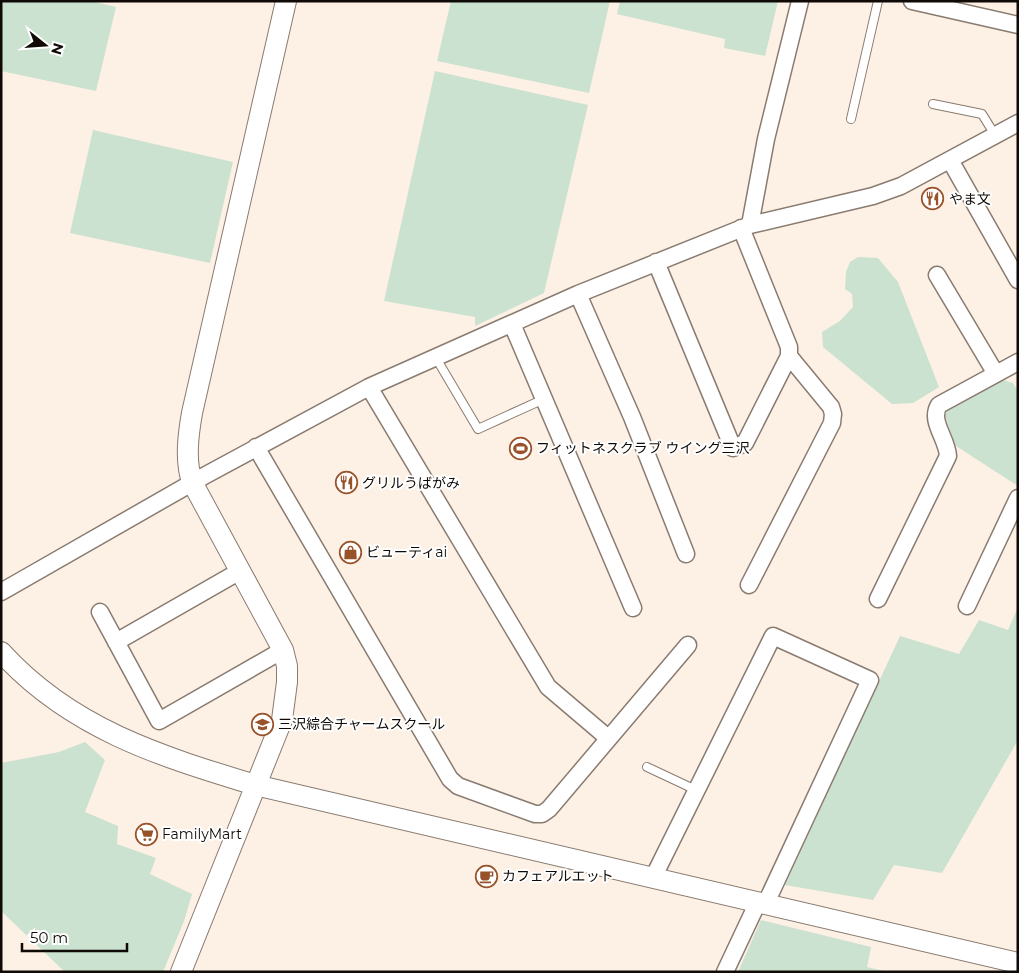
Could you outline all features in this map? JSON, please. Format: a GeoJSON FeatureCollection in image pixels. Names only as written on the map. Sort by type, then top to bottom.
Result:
{"type":"FeatureCollection","features":[{"type":"Feature","properties":{"kind":"street"},"geometry":{"type":"LineString","coordinates":[[181,972],[282,720],[286,700],[287,666],[283,650],[192,482],[188,470],[188,454],[192,413],[286,1]]}},
{"type":"Feature","properties":{"kind":"street"},"geometry":{"type":"LineString","coordinates":[[656,262],[733,448],[745,443],[789,356],[789,346],[746,226],[800,1]]}},
{"type":"Feature","properties":{"kind":"street"},"geometry":{"type":"LineString","coordinates":[[912,1],[1018,25]]}},
{"type":"Feature","properties":{"kind":"street"},"geometry":{"type":"LineString","coordinates":[[1,592],[192,482],[369,388],[578,294],[746,226],[883,193],[902,186],[1018,123]]}},
{"type":"Feature","properties":{"kind":"street"},"geometry":{"type":"LineString","coordinates":[[950,160],[1018,280]]}},
{"type":"Feature","properties":{"kind":"street"},"geometry":{"type":"LineString","coordinates":[[937,275],[996,374]]}},
{"type":"Feature","properties":{"kind":"street"},"geometry":{"type":"LineString","coordinates":[[578,294],[632,417],[686,554]]}},
{"type":"Feature","properties":{"kind":"street"},"geometry":{"type":"LineString","coordinates":[[512,324],[632,608]]}},
{"type":"Feature","properties":{"kind":"street"},"geometry":{"type":"LineString","coordinates":[[749,585],[832,423],[834,414],[831,407],[789,356]]}},
{"type":"Feature","properties":{"kind":"street"},"geometry":{"type":"LineString","coordinates":[[878,599],[948,456],[948,446],[934,418],[939,405],[996,374],[1016,366]]}},
{"type":"Feature","properties":{"kind":"street"},"geometry":{"type":"LineString","coordinates":[[369,388],[548,687],[608,738]]}},
{"type":"Feature","properties":{"kind":"street"},"geometry":{"type":"LineString","coordinates":[[256,447],[450,779],[458,786],[535,814],[542,814],[549,809],[688,645]]}},
{"type":"Feature","properties":{"kind":"street"},"geometry":{"type":"LineString","coordinates":[[967,606],[1018,498]]}},
{"type":"Feature","properties":{"kind":"street"},"geometry":{"type":"LineString","coordinates":[[116,642],[240,571]]}},
{"type":"Feature","properties":{"kind":"street"},"geometry":{"type":"LineString","coordinates":[[100,612],[159,721],[283,650]]}},
{"type":"Feature","properties":{"kind":"street"},"geometry":{"type":"LineString","coordinates":[[652,878],[773,636],[870,680],[762,903],[725,972]]}},
{"type":"Feature","properties":{"kind":"street"},"geometry":{"type":"LineString","coordinates":[[1,652],[39,687],[100,728],[168,758],[256,785],[1018,963]]}},
{"type":"Feature","properties":{"kind":"lane"},"geometry":{"type":"LineString","coordinates":[[851,119],[878,1]]}},
{"type":"Feature","properties":{"kind":"lane"},"geometry":{"type":"LineString","coordinates":[[933,104],[982,114],[995,135]]}},
{"type":"Feature","properties":{"kind":"lane"},"geometry":{"type":"LineString","coordinates":[[436,358],[478,429],[544,400]]}},
{"type":"Feature","properties":{"kind":"lane"},"geometry":{"type":"LineString","coordinates":[[647,767],[696,790]]}},
{"type":"Feature","properties":{"kind":"green space"},"geometry":{"type":"Polygon","coordinates":[[[1,1],[91,1],[116,7],[96,91],[1,71],[1,1]]]}},
{"type":"Feature","properties":{"kind":"green space"},"geometry":{"type":"Polygon","coordinates":[[[451,1],[610,1],[589,93],[437,61],[451,1]]]}},
{"type":"Feature","properties":{"kind":"green space"},"geometry":{"type":"Polygon","coordinates":[[[620,1],[778,1],[765,56],[724,48],[725,39],[617,14],[620,1]]]}},
{"type":"Feature","properties":{"kind":"green space"},"geometry":{"type":"Polygon","coordinates":[[[435,71],[588,105],[544,293],[475,326],[475,317],[384,301],[435,71]]]}},
{"type":"Feature","properties":{"kind":"green space"},"geometry":{"type":"Polygon","coordinates":[[[93,130],[233,162],[210,263],[70,233],[93,130]]]}},
{"type":"Feature","properties":{"kind":"green space"},"geometry":{"type":"Polygon","coordinates":[[[858,257],[878,258],[898,282],[939,387],[913,403],[892,404],[823,347],[822,332],[840,321],[853,307],[852,294],[845,289],[846,272],[850,262],[858,257]]]}},
{"type":"Feature","properties":{"kind":"green space"},"geometry":{"type":"Polygon","coordinates":[[[1003,380],[1013,383],[1018,392],[1018,486],[956,446],[945,416],[947,407],[1003,380]]]}},
{"type":"Feature","properties":{"kind":"green space"},"geometry":{"type":"Polygon","coordinates":[[[1018,607],[1018,740],[942,873],[894,865],[873,900],[785,885],[900,636],[959,654],[979,620],[1008,630],[1018,607]]]}},
{"type":"Feature","properties":{"kind":"green space"},"geometry":{"type":"Polygon","coordinates":[[[85,742],[105,760],[85,812],[118,826],[117,844],[156,858],[150,874],[192,894],[184,921],[163,972],[65,972],[1,911],[1,763],[59,752],[85,742]]]}},
{"type":"Feature","properties":{"kind":"green space"},"geometry":{"type":"Polygon","coordinates":[[[761,920],[871,947],[867,967],[888,972],[738,972],[761,920]]]}},
{"type":"Feature","properties":{"kind":"place","name":"やま文"},"geometry":{"type":"Point","coordinates":[933,199]}},
{"type":"Feature","properties":{"kind":"place","name":"フィットネスクラブ ウイング三沢"},"geometry":{"type":"Point","coordinates":[520,448]}},
{"type":"Feature","properties":{"kind":"place","name":"グリルうばがみ"},"geometry":{"type":"Point","coordinates":[346,483]}},
{"type":"Feature","properties":{"kind":"place","name":"ビューティai"},"geometry":{"type":"Point","coordinates":[350,552]}},
{"type":"Feature","properties":{"kind":"place","name":"三沢綜合チャームスクール"},"geometry":{"type":"Point","coordinates":[262,724]}},
{"type":"Feature","properties":{"kind":"place","name":"FamilyMart"},"geometry":{"type":"Point","coordinates":[146,834]}},
{"type":"Feature","properties":{"kind":"place","name":"カフェアルエット"},"geometry":{"type":"Point","coordinates":[486,876]}}]}
